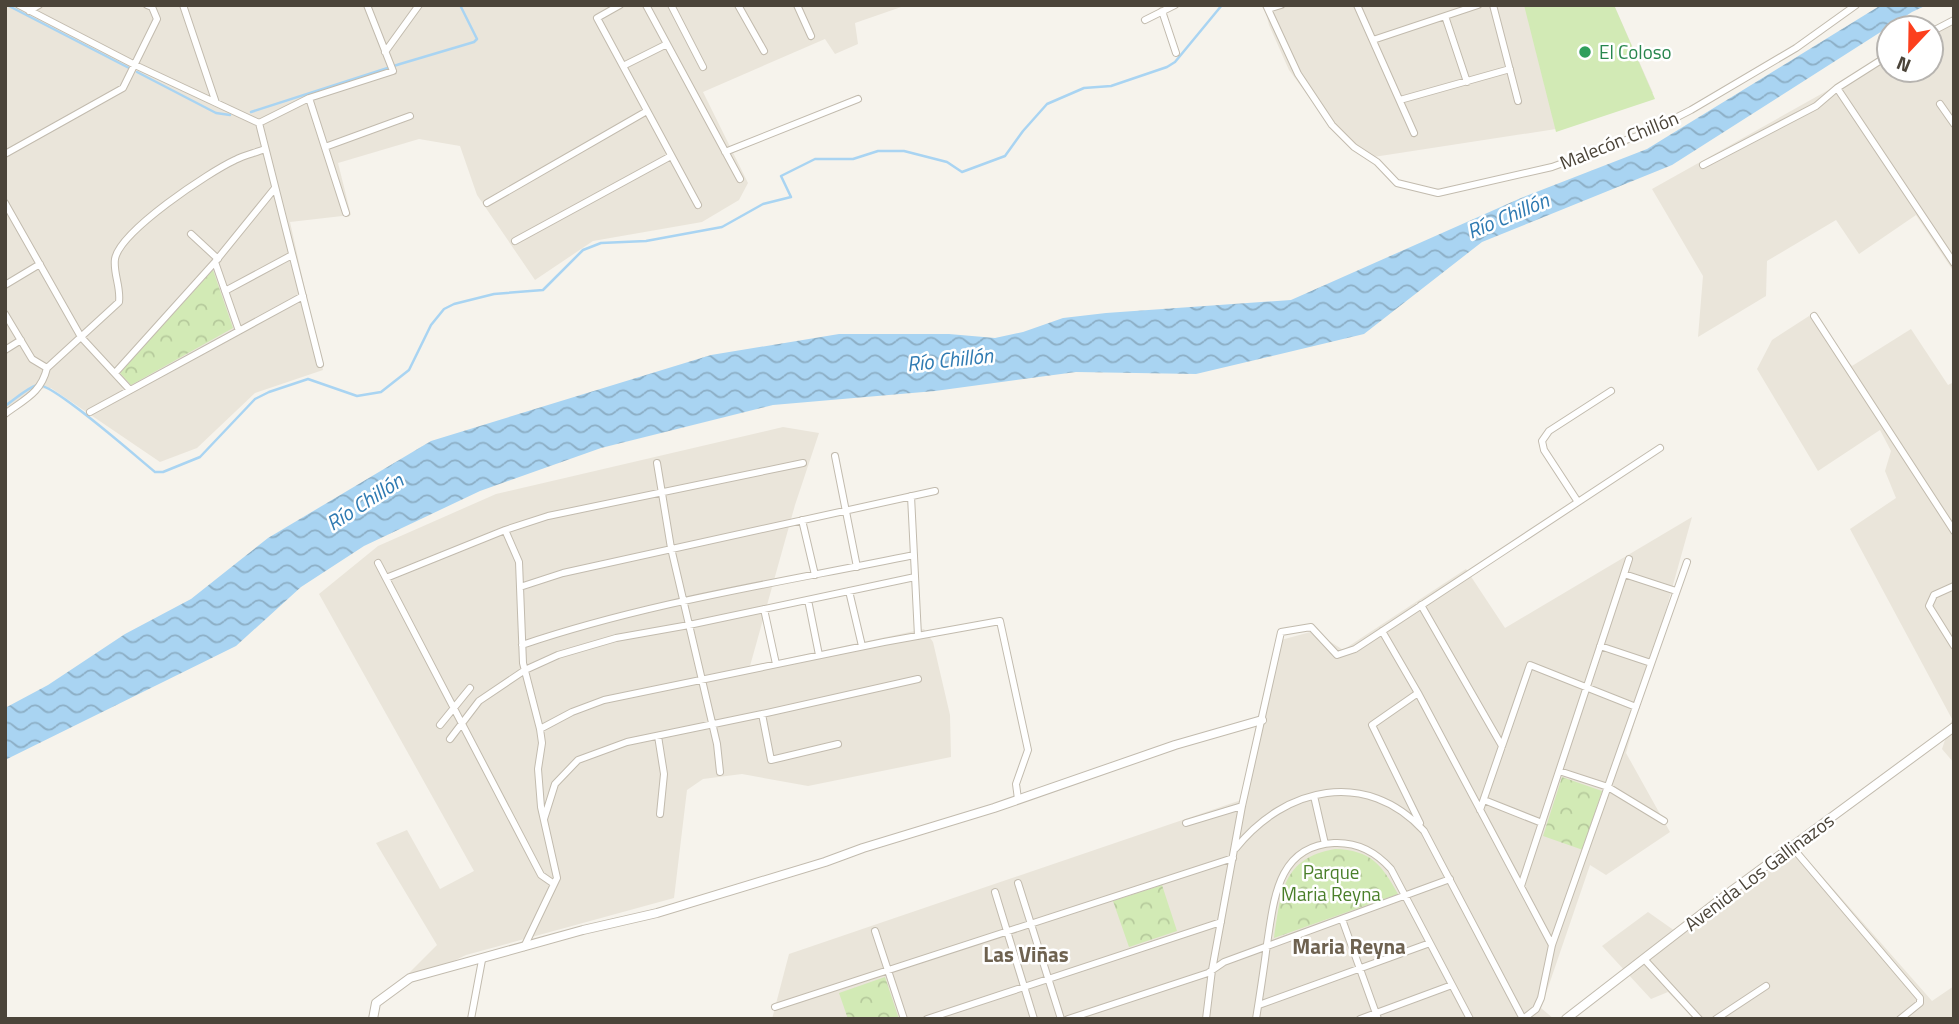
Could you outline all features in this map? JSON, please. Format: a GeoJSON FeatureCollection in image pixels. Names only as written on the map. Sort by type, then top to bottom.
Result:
{"type":"FeatureCollection","features":[{"type":"Feature","properties":{"kind":"street"},"geometry":{"type":"LineString","coordinates":[[19,5],[135,65],[259,123]]}},
{"type":"Feature","properties":{"kind":"street"},"geometry":{"type":"LineString","coordinates":[[29,11],[39,5]]}},
{"type":"Feature","properties":{"kind":"street"},"geometry":{"type":"LineString","coordinates":[[5,154],[123,88],[157,19],[152,7],[147,5]]}},
{"type":"Feature","properties":{"kind":"street"},"geometry":{"type":"LineString","coordinates":[[183,5],[216,103]]}},
{"type":"Feature","properties":{"kind":"street"},"geometry":{"type":"LineString","coordinates":[[259,123],[309,98],[393,71],[367,5]]}},
{"type":"Feature","properties":{"kind":"street"},"geometry":{"type":"LineString","coordinates":[[385,52],[419,5]]}},
{"type":"Feature","properties":{"kind":"street"},"geometry":{"type":"LineString","coordinates":[[620,5],[609,8],[597,18],[698,205]]}},
{"type":"Feature","properties":{"kind":"street"},"geometry":{"type":"LineString","coordinates":[[646,5],[740,179]]}},
{"type":"Feature","properties":{"kind":"street"},"geometry":{"type":"LineString","coordinates":[[671,5],[703,67]]}},
{"type":"Feature","properties":{"kind":"street"},"geometry":{"type":"LineString","coordinates":[[738,5],[764,51]]}},
{"type":"Feature","properties":{"kind":"street"},"geometry":{"type":"LineString","coordinates":[[797,5],[811,36]]}},
{"type":"Feature","properties":{"kind":"street"},"geometry":{"type":"LineString","coordinates":[[1145,20],[1175,5]]}},
{"type":"Feature","properties":{"kind":"street"},"geometry":{"type":"LineString","coordinates":[[1267,7],[1281,5]]}},
{"type":"Feature","properties":{"kind":"street"},"geometry":{"type":"LineString","coordinates":[[1357,5],[1414,133]]}},
{"type":"Feature","properties":{"kind":"street"},"geometry":{"type":"LineString","coordinates":[[1373,40],[1478,5]]}},
{"type":"Feature","properties":{"kind":"street"},"geometry":{"type":"LineString","coordinates":[[1493,5],[1518,100]]}},
{"type":"Feature","properties":{"kind":"street","name":"Malecón Chillón"},"geometry":{"type":"LineString","coordinates":[[1267,7],[1298,75],[1332,125],[1354,147],[1377,162],[1397,183],[1438,193],[1552,167],[1648,132],[1796,48],[1856,5]]}},
{"type":"Feature","properties":{"kind":"street"},"geometry":{"type":"LineString","coordinates":[[1162,11],[1176,53]]}},
{"type":"Feature","properties":{"kind":"street"},"geometry":{"type":"LineString","coordinates":[[1445,16],[1466,82]]}},
{"type":"Feature","properties":{"kind":"street"},"geometry":{"type":"LineString","coordinates":[[623,66],[667,44]]}},
{"type":"Feature","properties":{"kind":"street"},"geometry":{"type":"LineString","coordinates":[[1703,164],[1816,106],[1837,88],[1875,64]]}},
{"type":"Feature","properties":{"kind":"street"},"geometry":{"type":"LineString","coordinates":[[1400,100],[1510,69]]}},
{"type":"Feature","properties":{"kind":"street"},"geometry":{"type":"LineString","coordinates":[[1837,88],[1954,263]]}},
{"type":"Feature","properties":{"kind":"street"},"geometry":{"type":"LineString","coordinates":[[309,98],[346,213]]}},
{"type":"Feature","properties":{"kind":"street"},"geometry":{"type":"LineString","coordinates":[[724,152],[858,100]]}},
{"type":"Feature","properties":{"kind":"street"},"geometry":{"type":"LineString","coordinates":[[1940,103],[1954,124]]}},
{"type":"Feature","properties":{"kind":"street"},"geometry":{"type":"LineString","coordinates":[[486,203],[647,111]]}},
{"type":"Feature","properties":{"kind":"street"},"geometry":{"type":"LineString","coordinates":[[325,147],[410,116]]}},
{"type":"Feature","properties":{"kind":"street"},"geometry":{"type":"LineString","coordinates":[[259,123],[320,364]]}},
{"type":"Feature","properties":{"kind":"street"},"geometry":{"type":"LineString","coordinates":[[5,414],[39,389],[44,382],[47,368],[119,302],[115,258],[124,243],[154,212],[234,160],[265,149]]}},
{"type":"Feature","properties":{"kind":"street"},"geometry":{"type":"LineString","coordinates":[[515,241],[671,156]]}},
{"type":"Feature","properties":{"kind":"street"},"geometry":{"type":"LineString","coordinates":[[115,373],[217,260],[275,188]]}},
{"type":"Feature","properties":{"kind":"street"},"geometry":{"type":"LineString","coordinates":[[5,203],[81,337],[130,390]]}},
{"type":"Feature","properties":{"kind":"street"},"geometry":{"type":"LineString","coordinates":[[191,234],[217,260],[239,331]]}},
{"type":"Feature","properties":{"kind":"street"},"geometry":{"type":"LineString","coordinates":[[225,291],[292,255]]}},
{"type":"Feature","properties":{"kind":"street"},"geometry":{"type":"LineString","coordinates":[[5,285],[40,264]]}},
{"type":"Feature","properties":{"kind":"street"},"geometry":{"type":"LineString","coordinates":[[90,412],[303,296]]}},
{"type":"Feature","properties":{"kind":"street"},"geometry":{"type":"LineString","coordinates":[[5,314],[32,359],[47,368]]}},
{"type":"Feature","properties":{"kind":"street"},"geometry":{"type":"LineString","coordinates":[[1814,316],[1954,531]]}},
{"type":"Feature","properties":{"kind":"street"},"geometry":{"type":"LineString","coordinates":[[5,350],[21,340]]}},
{"type":"Feature","properties":{"kind":"street"},"geometry":{"type":"LineString","coordinates":[[1578,502],[1544,450],[1542,441],[1549,431],[1611,391]]}},
{"type":"Feature","properties":{"kind":"street"},"geometry":{"type":"LineString","coordinates":[[1206,1019],[1212,970],[1242,806],[1281,632],[1311,627],[1337,655],[1355,649],[1660,448]]}},
{"type":"Feature","properties":{"kind":"street"},"geometry":{"type":"LineString","coordinates":[[835,456],[857,567]]}},
{"type":"Feature","properties":{"kind":"street"},"geometry":{"type":"LineString","coordinates":[[657,463],[671,548],[720,772]]}},
{"type":"Feature","properties":{"kind":"street"},"geometry":{"type":"LineString","coordinates":[[386,578],[505,530],[548,516],[803,463]]}},
{"type":"Feature","properties":{"kind":"street"},"geometry":{"type":"LineString","coordinates":[[520,587],[563,573],[671,548],[935,491]]}},
{"type":"Feature","properties":{"kind":"street"},"geometry":{"type":"LineString","coordinates":[[911,496],[918,636]]}},
{"type":"Feature","properties":{"kind":"street"},"geometry":{"type":"LineString","coordinates":[[1947,520],[1954,515]]}},
{"type":"Feature","properties":{"kind":"street"},"geometry":{"type":"LineString","coordinates":[[802,520],[815,575]]}},
{"type":"Feature","properties":{"kind":"street"},"geometry":{"type":"LineString","coordinates":[[505,530],[519,562],[522,645],[525,670],[540,729],[542,743],[538,769],[544,820],[556,876],[524,947]]}},
{"type":"Feature","properties":{"kind":"street"},"geometry":{"type":"LineString","coordinates":[[522,645],[578,626],[914,555]]}},
{"type":"Feature","properties":{"kind":"street"},"geometry":{"type":"LineString","coordinates":[[1521,887],[1629,559]]}},
{"type":"Feature","properties":{"kind":"street"},"geometry":{"type":"LineString","coordinates":[[1418,693],[1372,727],[1523,1019],[1536,1009],[1541,998],[1552,945],[1687,562]]}},
{"type":"Feature","properties":{"kind":"street"},"geometry":{"type":"LineString","coordinates":[[378,564],[541,875],[554,884]]}},
{"type":"Feature","properties":{"kind":"street"},"geometry":{"type":"LineString","coordinates":[[1624,574],[1676,591]]}},
{"type":"Feature","properties":{"kind":"street"},"geometry":{"type":"LineString","coordinates":[[450,740],[479,701],[525,670],[558,655],[616,638],[915,577]]}},
{"type":"Feature","properties":{"kind":"street"},"geometry":{"type":"LineString","coordinates":[[1954,586],[1934,595],[1929,606],[1954,646]]}},
{"type":"Feature","properties":{"kind":"street"},"geometry":{"type":"LineString","coordinates":[[849,591],[862,646]]}},
{"type":"Feature","properties":{"kind":"street"},"geometry":{"type":"LineString","coordinates":[[808,600],[819,655]]}},
{"type":"Feature","properties":{"kind":"street"},"geometry":{"type":"LineString","coordinates":[[1421,606],[1502,746]]}},
{"type":"Feature","properties":{"kind":"street"},"geometry":{"type":"LineString","coordinates":[[764,609],[776,664]]}},
{"type":"Feature","properties":{"kind":"street"},"geometry":{"type":"LineString","coordinates":[[540,729],[572,712],[604,700],[862,646],[1000,621],[1028,750],[1016,784],[1018,799]]}},
{"type":"Feature","properties":{"kind":"street"},"geometry":{"type":"LineString","coordinates":[[1382,631],[1418,693],[1552,945]]}},
{"type":"Feature","properties":{"kind":"street"},"geometry":{"type":"LineString","coordinates":[[1600,646],[1651,663]]}},
{"type":"Feature","properties":{"kind":"street"},"geometry":{"type":"LineString","coordinates":[[1480,810],[1530,665],[1636,707]]}},
{"type":"Feature","properties":{"kind":"street"},"geometry":{"type":"LineString","coordinates":[[544,820],[555,783],[578,760],[627,742],[712,726],[918,678]]}},
{"type":"Feature","properties":{"kind":"street"},"geometry":{"type":"LineString","coordinates":[[440,725],[470,688]]}},
{"type":"Feature","properties":{"kind":"street"},"geometry":{"type":"LineString","coordinates":[[762,714],[771,760],[838,744]]}},
{"type":"Feature","properties":{"kind":"street"},"geometry":{"type":"LineString","coordinates":[[373,1019],[376,1003],[411,978],[583,930],[657,913],[1018,799],[1175,745],[1262,720]]}},
{"type":"Feature","properties":{"kind":"street","name":"Avenida Los Gallinazos"},"geometry":{"type":"LineString","coordinates":[[1566,1019],[1954,727]]}},
{"type":"Feature","properties":{"kind":"street"},"geometry":{"type":"LineString","coordinates":[[657,736],[664,774],[660,814]]}},
{"type":"Feature","properties":{"kind":"street"},"geometry":{"type":"LineString","coordinates":[[1559,771],[1608,787],[1664,821]]}},
{"type":"Feature","properties":{"kind":"street"},"geometry":{"type":"LineString","coordinates":[[1234,850],[1266,817],[1298,799],[1349,792],[1381,800],[1412,817],[1424,831]]}},
{"type":"Feature","properties":{"kind":"street"},"geometry":{"type":"LineString","coordinates":[[1314,796],[1325,844]]}},
{"type":"Feature","properties":{"kind":"street"},"geometry":{"type":"LineString","coordinates":[[1484,800],[1542,823]]}},
{"type":"Feature","properties":{"kind":"street"},"geometry":{"type":"LineString","coordinates":[[1186,823],[1242,806]]}},
{"type":"Feature","properties":{"kind":"street"},"geometry":{"type":"LineString","coordinates":[[1256,1019],[1274,898],[1282,874],[1299,856],[1325,844],[1353,844],[1381,858],[1391,869],[1470,1019]]}},
{"type":"Feature","properties":{"kind":"street"},"geometry":{"type":"LineString","coordinates":[[1792,847],[1920,998],[1920,1003],[1911,1016],[1900,1019]]}},
{"type":"Feature","properties":{"kind":"street"},"geometry":{"type":"LineString","coordinates":[[775,1007],[1233,858]]}},
{"type":"Feature","properties":{"kind":"street"},"geometry":{"type":"LineString","coordinates":[[1068,1019],[1212,970],[1224,962],[1451,880]]}},
{"type":"Feature","properties":{"kind":"street"},"geometry":{"type":"LineString","coordinates":[[1018,883],[1061,1019]]}},
{"type":"Feature","properties":{"kind":"street"},"geometry":{"type":"LineString","coordinates":[[995,892],[1034,1019]]}},
{"type":"Feature","properties":{"kind":"street"},"geometry":{"type":"LineString","coordinates":[[1342,919],[1377,1016]]}},
{"type":"Feature","properties":{"kind":"street"},"geometry":{"type":"LineString","coordinates":[[927,1019],[1221,922]]}},
{"type":"Feature","properties":{"kind":"street"},"geometry":{"type":"LineString","coordinates":[[875,931],[904,1019]]}},
{"type":"Feature","properties":{"kind":"street"},"geometry":{"type":"LineString","coordinates":[[1259,1005],[1430,943]]}},
{"type":"Feature","properties":{"kind":"street"},"geometry":{"type":"LineString","coordinates":[[1644,959],[1699,1019]]}},
{"type":"Feature","properties":{"kind":"street"},"geometry":{"type":"LineString","coordinates":[[471,1019],[482,960]]}},
{"type":"Feature","properties":{"kind":"street"},"geometry":{"type":"LineString","coordinates":[[1360,1019],[1377,1016],[1452,985]]}},
{"type":"Feature","properties":{"kind":"street"},"geometry":{"type":"LineString","coordinates":[[1716,1019],[1766,986]]}},
{"type":"Feature","properties":{"kind":"shaded area"},"geometry":{"type":"Polygon","coordinates":[[[5,5],[907,5],[855,23],[858,44],[835,54],[825,39],[703,92],[748,183],[739,200],[702,222],[593,241],[535,280],[477,195],[460,146],[419,139],[338,163],[351,215],[290,222],[323,370],[255,393],[197,448],[160,462],[51,388],[34,389],[5,409],[5,5]]]}},
{"type":"Feature","properties":{"kind":"shaded area"},"geometry":{"type":"Polygon","coordinates":[[[1264,5],[1614,5],[1653,93],[1556,129],[1367,158],[1334,131],[1289,70],[1269,25],[1264,5]]]}},
{"type":"Feature","properties":{"kind":"shaded area"},"geometry":{"type":"Polygon","coordinates":[[[1954,20],[1954,272],[1916,215],[1859,254],[1836,220],[1767,261],[1766,296],[1698,337],[1703,276],[1652,189],[1875,64],[1875,84],[1945,84],[1945,25],[1954,20]]]}},
{"type":"Feature","properties":{"kind":"shaded area"},"geometry":{"type":"Polygon","coordinates":[[[1809,316],[1852,366],[1911,329],[1948,385],[1954,382],[1954,763],[1942,749],[1952,719],[1850,529],[1896,498],[1885,471],[1891,451],[1880,430],[1818,471],[1757,369],[1772,340],[1809,316]]]}},
{"type":"Feature","properties":{"kind":"shaded area"},"geometry":{"type":"Polygon","coordinates":[[[783,427],[819,433],[795,505],[750,666],[924,629],[933,642],[950,715],[951,757],[808,786],[742,774],[703,779],[687,790],[674,898],[466,955],[407,984],[409,973],[437,945],[376,843],[407,830],[440,889],[474,871],[319,594],[378,546],[496,494],[783,427]]]}},
{"type":"Feature","properties":{"kind":"shaded area"},"geometry":{"type":"Polygon","coordinates":[[[1692,517],[1626,753],[1670,832],[1606,875],[1590,865],[1541,1008],[1554,1019],[772,1019],[789,954],[1247,798],[1281,640],[1314,631],[1343,650],[1466,569],[1505,628],[1692,517]]]}},
{"type":"Feature","properties":{"kind":"shaded area"},"geometry":{"type":"Polygon","coordinates":[[[1800,851],[1932,1001],[1954,986],[1954,1019],[1694,1019],[1668,992],[1651,999],[1602,946],[1648,912],[1675,931],[1800,851]]]}},
{"type":"Feature","properties":{"kind":"green space","name":"El Coloso"},"geometry":{"type":"Polygon","coordinates":[[[1524,5],[1614,5],[1655,99],[1556,132],[1524,5]]]}},
{"type":"Feature","properties":{"kind":"green space"},"geometry":{"type":"Polygon","coordinates":[[[213,270],[233,328],[131,385],[120,373],[213,270]]]}},
{"type":"Feature","properties":{"kind":"green space"},"geometry":{"type":"Polygon","coordinates":[[[1562,777],[1602,791],[1583,850],[1543,836],[1562,777]]]}},
{"type":"Feature","properties":{"kind":"green space","name":"Parque Maria Reyna"},"geometry":{"type":"Polygon","coordinates":[[[1335,849],[1358,852],[1374,861],[1381,867],[1398,894],[1274,938],[1282,892],[1294,869],[1304,860],[1335,849]]]}},
{"type":"Feature","properties":{"kind":"green space"},"geometry":{"type":"Polygon","coordinates":[[[1162,885],[1177,931],[1129,947],[1113,901],[1162,885]]]}},
{"type":"Feature","properties":{"kind":"green space"},"geometry":{"type":"Polygon","coordinates":[[[885,977],[899,1019],[848,1019],[839,993],[885,977]]]}},
{"type":"Feature","properties":{"kind":"water","name":"Río Chillón"},"geometry":{"type":"Polygon","coordinates":[[[1881,5],[1927,5],[1909,14],[1875,14],[1875,36],[1672,165],[1482,242],[1364,334],[1196,374],[1076,372],[935,391],[773,405],[601,448],[480,491],[364,546],[301,587],[236,646],[5,760],[5,708],[48,685],[125,634],[191,599],[268,538],[431,441],[711,355],[839,334],[949,334],[995,338],[1023,332],[1063,318],[1291,300],[1521,198],[1647,149],[1881,5]]]}},
{"type":"Feature","properties":{"kind":"waterway"},"geometry":{"type":"LineString","coordinates":[[7,5],[129,68]]}},
{"type":"Feature","properties":{"kind":"waterway"},"geometry":{"type":"LineString","coordinates":[[251,112],[474,42],[477,39],[460,5]]}},
{"type":"Feature","properties":{"kind":"waterway"},"geometry":{"type":"LineString","coordinates":[[5,406],[37,385],[45,387],[77,408],[155,472],[163,472],[200,457],[255,399],[269,392],[308,379],[357,396],[381,392],[409,370],[431,325],[444,309],[494,294],[543,290],[583,250],[601,243],[646,241],[722,227],[763,204],[791,197],[781,176],[815,159],[853,159],[878,151],[904,151],[947,162],[962,172],[1005,156],[1047,104],[1084,88],[1111,86],[1175,62],[1222,5]]}},
{"type":"Feature","properties":{"kind":"waterway"},"geometry":{"type":"LineString","coordinates":[[137,72],[216,113],[230,115]]}},
{"type":"Feature","properties":{"kind":"place","name":"El Coloso"},"geometry":{"type":"Point","coordinates":[1585,52]}},
{"type":"Feature","properties":{"kind":"district","name":"Maria Reyna"},"geometry":{"type":"Point","coordinates":[1349,947]}},
{"type":"Feature","properties":{"kind":"district","name":"Las Viñas"},"geometry":{"type":"Point","coordinates":[1026,955]}}]}
